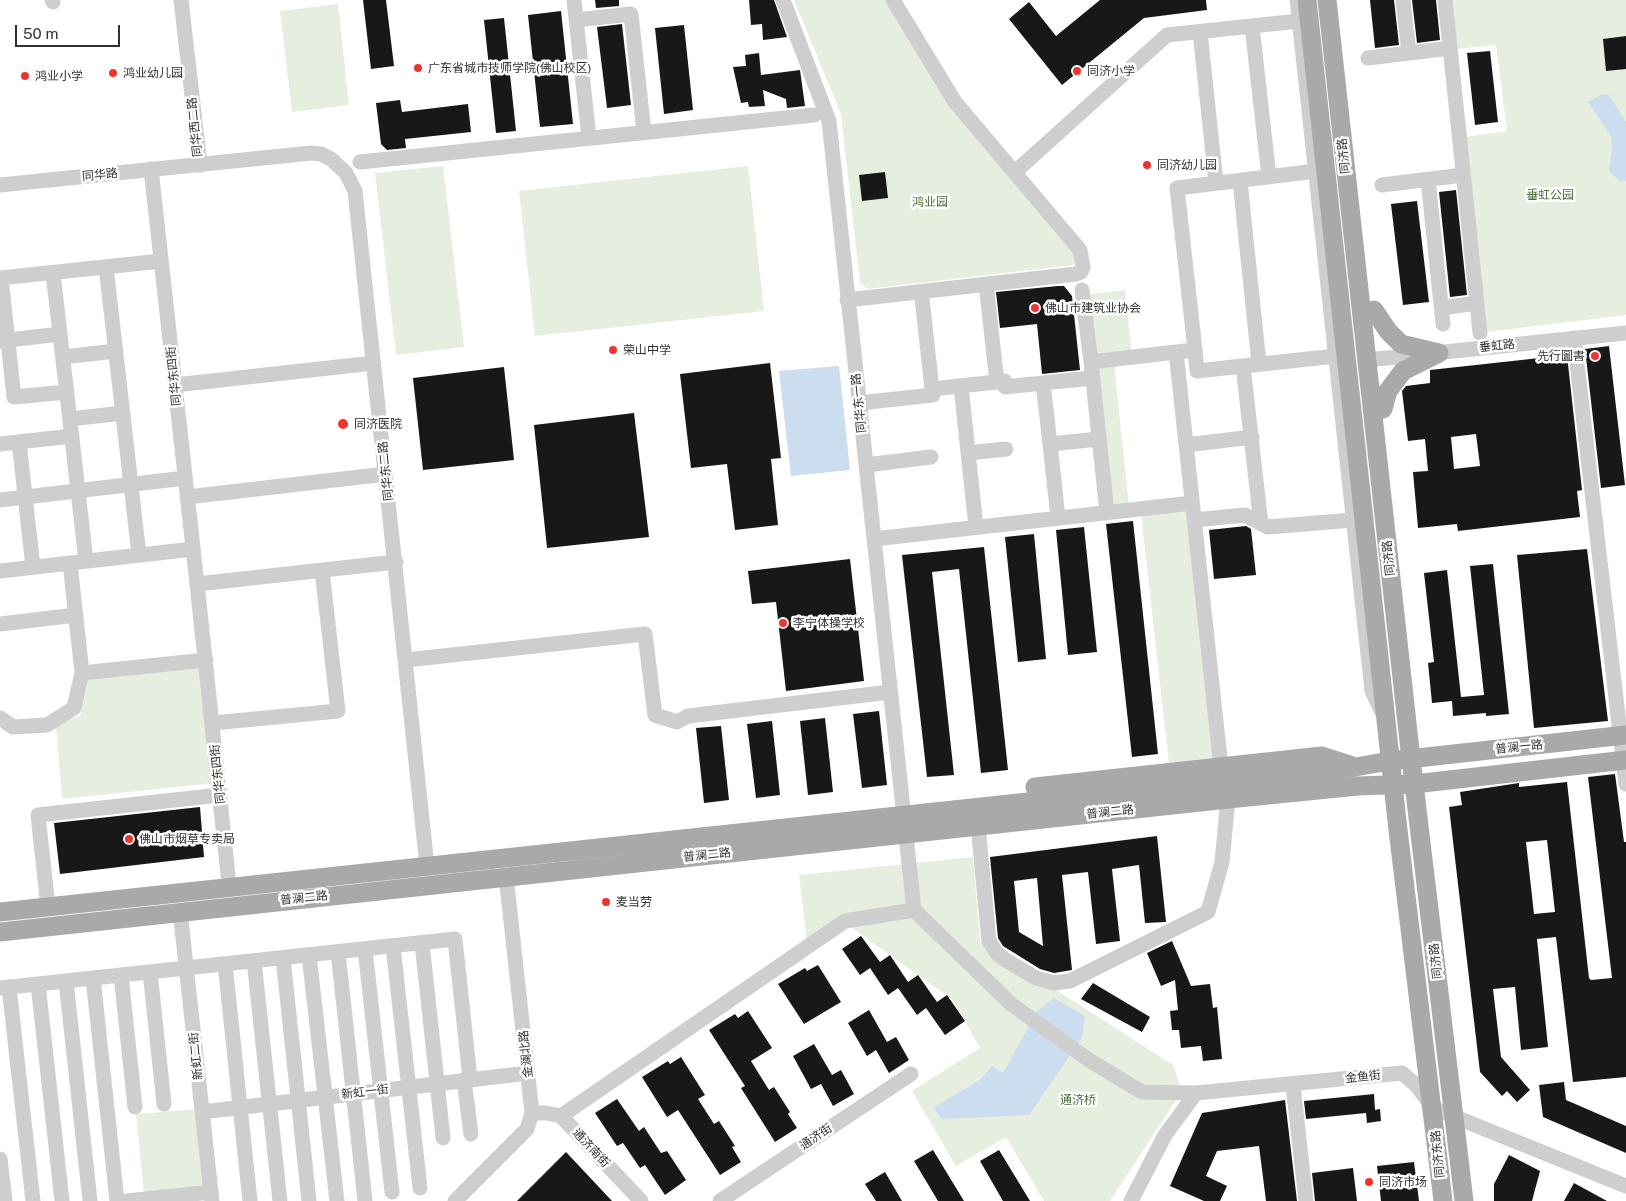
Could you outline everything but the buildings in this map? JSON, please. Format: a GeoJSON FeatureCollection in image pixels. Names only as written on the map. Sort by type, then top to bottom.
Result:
{"type":"FeatureCollection","features":[{"type":"Feature","properties":{"kind":"main road","name":"同济路"},"geometry":{"type":"LineString","coordinates":[[1307,0],[1337,326],[1386,721],[1422,1043],[1433,1108]]}},
{"type":"Feature","properties":{"kind":"main road","name":"同济路"},"geometry":{"type":"LineString","coordinates":[[1326,0],[1368,360],[1414,784],[1455,1116]]}},
{"type":"Feature","properties":{"kind":"main road"},"geometry":{"type":"LineString","coordinates":[[1339,0],[1374,310],[1401,344],[1439,353]]}},
{"type":"Feature","properties":{"kind":"main road"},"geometry":{"type":"LineString","coordinates":[[1364,331],[1374,310]]}},
{"type":"Feature","properties":{"kind":"main road"},"geometry":{"type":"LineString","coordinates":[[1407,719],[1414,685],[1383,408],[1388,391],[1403,371],[1439,353]]}},
{"type":"Feature","properties":{"kind":"main road"},"geometry":{"type":"LineString","coordinates":[[1371,391],[1383,408]]}},
{"type":"Feature","properties":{"kind":"main road","name":"普澜一路"},"geometry":{"type":"LineString","coordinates":[[1411,758],[1623,735]]}},
{"type":"Feature","properties":{"kind":"main road"},"geometry":{"type":"LineString","coordinates":[[902,808],[1322,756],[1356,767]]}},
{"type":"Feature","properties":{"kind":"main road","name":"普澜二路"},"geometry":{"type":"LineString","coordinates":[[0,912],[426,860],[902,808],[1356,767],[1411,758]]}},
{"type":"Feature","properties":{"kind":"main road","name":"普澜一路"},"geometry":{"type":"LineString","coordinates":[[1414,784],[1625,760]]}},
{"type":"Feature","properties":{"kind":"main road","name":"普澜二路"},"geometry":{"type":"LineString","coordinates":[[0,932],[181,916],[1227,805],[1358,786],[1414,784]]}},
{"type":"Feature","properties":{"kind":"main road"},"geometry":{"type":"LineString","coordinates":[[906,838],[979,836],[1227,805]]}},
{"type":"Feature","properties":{"kind":"main road"},"geometry":{"type":"LineString","coordinates":[[48,906],[66,893],[228,875],[426,860]]}},
{"type":"Feature","properties":{"kind":"main road"},"geometry":{"type":"LineString","coordinates":[[0,942],[181,916]]}},
{"type":"Feature","properties":{"kind":"main road","name":"同济东路"},"geometry":{"type":"LineString","coordinates":[[1433,1108],[1444,1201]]}},
{"type":"Feature","properties":{"kind":"main road","name":"同济东路"},"geometry":{"type":"LineString","coordinates":[[1455,1116],[1464,1201]]}},
{"type":"Feature","properties":{"kind":"street","name":"同华西二路"},"geometry":{"type":"LineString","coordinates":[[181,0],[200,164]]}},
{"type":"Feature","properties":{"kind":"street"},"geometry":{"type":"LineString","coordinates":[[574,0],[589,138]]}},
{"type":"Feature","properties":{"kind":"street","name":"同华东一路"},"geometry":{"type":"LineString","coordinates":[[783,0],[829,121],[914,910]]}},
{"type":"Feature","properties":{"kind":"street"},"geometry":{"type":"LineString","coordinates":[[848,300],[1076,274],[1081,272],[1083,267],[1080,250],[955,102],[893,0]]}},
{"type":"Feature","properties":{"kind":"street"},"geometry":{"type":"LineString","coordinates":[[1297,0],[1316,171],[1337,326],[1336,356],[1346,403],[1353,520],[1372,690],[1386,721]]}},
{"type":"Feature","properties":{"kind":"street"},"geometry":{"type":"LineString","coordinates":[[1403,0],[1409,53]]}},
{"type":"Feature","properties":{"kind":"street"},"geometry":{"type":"LineString","coordinates":[[1445,0],[1480,333]]}},
{"type":"Feature","properties":{"kind":"street"},"geometry":{"type":"LineString","coordinates":[[576,20],[631,14],[644,132]]}},
{"type":"Feature","properties":{"kind":"street"},"geometry":{"type":"LineString","coordinates":[[1015,172],[1167,35],[1299,21]]}},
{"type":"Feature","properties":{"kind":"street"},"geometry":{"type":"LineString","coordinates":[[1252,26],[1269,177]]}},
{"type":"Feature","properties":{"kind":"street"},"geometry":{"type":"LineString","coordinates":[[1200,32],[1216,183]]}},
{"type":"Feature","properties":{"kind":"street"},"geometry":{"type":"LineString","coordinates":[[1368,58],[1450,48]]}},
{"type":"Feature","properties":{"kind":"street"},"geometry":{"type":"LineString","coordinates":[[360,162],[814,115]]}},
{"type":"Feature","properties":{"kind":"street","name":"同华东二路"},"geometry":{"type":"LineString","coordinates":[[200,164],[311,153],[321,154],[332,159],[346,173],[355,191],[396,562],[426,860]]}},
{"type":"Feature","properties":{"kind":"street","name":"同华路"},"geometry":{"type":"LineString","coordinates":[[0,185],[200,164]]}},
{"type":"Feature","properties":{"kind":"street","name":"同华东四街"},"geometry":{"type":"LineString","coordinates":[[151,169],[213,723],[228,875]]}},
{"type":"Feature","properties":{"kind":"street"},"geometry":{"type":"LineString","coordinates":[[1197,371],[1177,188],[1316,171]]}},
{"type":"Feature","properties":{"kind":"street"},"geometry":{"type":"LineString","coordinates":[[1382,185],[1463,175]]}},
{"type":"Feature","properties":{"kind":"street"},"geometry":{"type":"LineString","coordinates":[[1428,179],[1443,324]]}},
{"type":"Feature","properties":{"kind":"street"},"geometry":{"type":"LineString","coordinates":[[1240,181],[1259,364]]}},
{"type":"Feature","properties":{"kind":"street"},"geometry":{"type":"LineString","coordinates":[[67,392],[7,398],[0,278],[161,261]]}},
{"type":"Feature","properties":{"kind":"street"},"geometry":{"type":"LineString","coordinates":[[106,267],[139,555]]}},
{"type":"Feature","properties":{"kind":"street"},"geometry":{"type":"LineString","coordinates":[[53,273],[86,561]]}},
{"type":"Feature","properties":{"kind":"street"},"geometry":{"type":"LineString","coordinates":[[986,284],[997,382]]}},
{"type":"Feature","properties":{"kind":"street"},"geometry":{"type":"LineString","coordinates":[[1082,290],[1107,512]]}},
{"type":"Feature","properties":{"kind":"street"},"geometry":{"type":"LineString","coordinates":[[859,403],[933,395],[922,298]]}},
{"type":"Feature","properties":{"kind":"street"},"geometry":{"type":"LineString","coordinates":[[1442,308],[1477,303]]}},
{"type":"Feature","properties":{"kind":"street","name":"垂虹路"},"geometry":{"type":"LineString","coordinates":[[1368,360],[1626,333]]}},
{"type":"Feature","properties":{"kind":"street"},"geometry":{"type":"LineString","coordinates":[[0,341],[60,334]]}},
{"type":"Feature","properties":{"kind":"street"},"geometry":{"type":"LineString","coordinates":[[1574,338],[1623,735],[1626,784]]}},
{"type":"Feature","properties":{"kind":"street"},"geometry":{"type":"LineString","coordinates":[[1091,362],[1194,350]]}},
{"type":"Feature","properties":{"kind":"street"},"geometry":{"type":"LineString","coordinates":[[63,357],[116,351]]}},
{"type":"Feature","properties":{"kind":"street"},"geometry":{"type":"LineString","coordinates":[[1176,352],[1221,767]]}},
{"type":"Feature","properties":{"kind":"street"},"geometry":{"type":"LineString","coordinates":[[1178,373],[1336,356]]}},
{"type":"Feature","properties":{"kind":"street"},"geometry":{"type":"LineString","coordinates":[[175,384],[374,363]]}},
{"type":"Feature","properties":{"kind":"street"},"geometry":{"type":"LineString","coordinates":[[1243,366],[1261,524]]}},
{"type":"Feature","properties":{"kind":"street"},"geometry":{"type":"LineString","coordinates":[[932,389],[1005,381],[1006,387],[1092,378]]}},
{"type":"Feature","properties":{"kind":"street"},"geometry":{"type":"LineString","coordinates":[[1043,383],[1058,518]]}},
{"type":"Feature","properties":{"kind":"street"},"geometry":{"type":"LineString","coordinates":[[961,386],[976,527]]}},
{"type":"Feature","properties":{"kind":"street"},"geometry":{"type":"LineString","coordinates":[[70,419],[123,413]]}},
{"type":"Feature","properties":{"kind":"street"},"geometry":{"type":"LineString","coordinates":[[0,444],[72,436]]}},
{"type":"Feature","properties":{"kind":"street"},"geometry":{"type":"LineString","coordinates":[[1186,445],[1252,437]]}},
{"type":"Feature","properties":{"kind":"street"},"geometry":{"type":"LineString","coordinates":[[1050,444],[1099,439]]}},
{"type":"Feature","properties":{"kind":"street"},"geometry":{"type":"LineString","coordinates":[[19,442],[33,567]]}},
{"type":"Feature","properties":{"kind":"street"},"geometry":{"type":"LineString","coordinates":[[968,453],[1006,449]]}},
{"type":"Feature","properties":{"kind":"street"},"geometry":{"type":"LineString","coordinates":[[866,465],[931,457]]}},
{"type":"Feature","properties":{"kind":"street"},"geometry":{"type":"LineString","coordinates":[[187,497],[386,474]]}},
{"type":"Feature","properties":{"kind":"street"},"geometry":{"type":"LineString","coordinates":[[0,500],[185,478]]}},
{"type":"Feature","properties":{"kind":"street"},"geometry":{"type":"LineString","coordinates":[[874,539],[1192,503]]}},
{"type":"Feature","properties":{"kind":"street"},"geometry":{"type":"LineString","coordinates":[[1194,520],[1245,515],[1268,527],[1353,520]]}},
{"type":"Feature","properties":{"kind":"street"},"geometry":{"type":"LineString","coordinates":[[0,571],[193,549]]}},
{"type":"Feature","properties":{"kind":"street"},"geometry":{"type":"LineString","coordinates":[[197,584],[396,562]]}},
{"type":"Feature","properties":{"kind":"street"},"geometry":{"type":"LineString","coordinates":[[0,718],[13,727],[47,725],[74,708],[82,673],[70,563]]}},
{"type":"Feature","properties":{"kind":"street"},"geometry":{"type":"LineString","coordinates":[[213,723],[338,711],[322,571]]}},
{"type":"Feature","properties":{"kind":"street"},"geometry":{"type":"LineString","coordinates":[[0,624],[76,615]]}},
{"type":"Feature","properties":{"kind":"street"},"geometry":{"type":"LineString","coordinates":[[406,660],[645,634],[655,715],[677,722],[688,716],[890,692]]}},
{"type":"Feature","properties":{"kind":"street"},"geometry":{"type":"LineString","coordinates":[[82,673],[206,660]]}},
{"type":"Feature","properties":{"kind":"street"},"geometry":{"type":"LineString","coordinates":[[48,906],[38,815],[220,795]]}},
{"type":"Feature","properties":{"kind":"street"},"geometry":{"type":"LineString","coordinates":[[979,836],[989,941],[996,952],[1004,959],[1036,978],[1054,984],[1070,981],[1208,912],[1222,862],[1227,805]]}},
{"type":"Feature","properties":{"kind":"street","name":"金澜北路"},"geometry":{"type":"LineString","coordinates":[[507,881],[532,1113]]}},
{"type":"Feature","properties":{"kind":"street"},"geometry":{"type":"LineString","coordinates":[[455,1201],[527,1129],[532,1113],[546,1112],[561,1116],[845,921],[914,910]]}},
{"type":"Feature","properties":{"kind":"street","name":"金鱼街"},"geometry":{"type":"LineString","coordinates":[[914,910],[1010,1004],[1089,1060],[1142,1092],[1196,1093],[1402,1073],[1418,1086],[1433,1108]]}},
{"type":"Feature","properties":{"kind":"street","name":"新虹二街"},"geometry":{"type":"LineString","coordinates":[[181,916],[211,1196]]}},
{"type":"Feature","properties":{"kind":"street"},"geometry":{"type":"LineString","coordinates":[[33,1201],[5,988],[454,939],[471,1134]]}},
{"type":"Feature","properties":{"kind":"street"},"geometry":{"type":"LineString","coordinates":[[422,942],[443,1138]]}},
{"type":"Feature","properties":{"kind":"street"},"geometry":{"type":"LineString","coordinates":[[393,946],[420,1188]]}},
{"type":"Feature","properties":{"kind":"street"},"geometry":{"type":"LineString","coordinates":[[366,949],[392,1192]]}},
{"type":"Feature","properties":{"kind":"street"},"geometry":{"type":"LineString","coordinates":[[338,952],[365,1201]]}},
{"type":"Feature","properties":{"kind":"street"},"geometry":{"type":"LineString","coordinates":[[309,955],[337,1201]]}},
{"type":"Feature","properties":{"kind":"street"},"geometry":{"type":"LineString","coordinates":[[283,958],[309,1201]]}},
{"type":"Feature","properties":{"kind":"street"},"geometry":{"type":"LineString","coordinates":[[254,961],[280,1201]]}},
{"type":"Feature","properties":{"kind":"street"},"geometry":{"type":"LineString","coordinates":[[225,964],[250,1201]]}},
{"type":"Feature","properties":{"kind":"street"},"geometry":{"type":"LineString","coordinates":[[150,972],[164,1104]]}},
{"type":"Feature","properties":{"kind":"street"},"geometry":{"type":"LineString","coordinates":[[121,975],[135,1107]]}},
{"type":"Feature","properties":{"kind":"street"},"geometry":{"type":"LineString","coordinates":[[93,978],[117,1201]]}},
{"type":"Feature","properties":{"kind":"street"},"geometry":{"type":"LineString","coordinates":[[66,981],[90,1201]]}},
{"type":"Feature","properties":{"kind":"street"},"geometry":{"type":"LineString","coordinates":[[38,984],[62,1201]]}},
{"type":"Feature","properties":{"kind":"street","name":"新虹一街"},"geometry":{"type":"LineString","coordinates":[[202,1112],[528,1073]]}},
{"type":"Feature","properties":{"kind":"street","name":"通济街"},"geometry":{"type":"LineString","coordinates":[[720,1201],[911,1074]]}},
{"type":"Feature","properties":{"kind":"street"},"geometry":{"type":"LineString","coordinates":[[1293,1085],[1306,1201]]}},
{"type":"Feature","properties":{"kind":"street"},"geometry":{"type":"LineString","coordinates":[[1131,1201],[1165,1135],[1196,1093]]}},
{"type":"Feature","properties":{"kind":"street"},"geometry":{"type":"LineString","coordinates":[[1433,1108],[1626,1186]]}},
{"type":"Feature","properties":{"kind":"street","name":"通济南街"},"geometry":{"type":"LineString","coordinates":[[561,1116],[641,1201]]}},
{"type":"Feature","properties":{"kind":"street"},"geometry":{"type":"LineString","coordinates":[[0,1159],[5,1201]]}},
{"type":"Feature","properties":{"kind":"street"},"geometry":{"type":"LineString","coordinates":[[127,1201],[211,1196]]}},
{"type":"Feature","properties":{"kind":"green space","name":"鸿业园"},"geometry":{"type":"Polygon","coordinates":[[[794,0],[887,0],[1075,252],[1076,260],[1073,265],[867,289],[860,283],[841,114],[794,0]]]}},
{"type":"Feature","properties":{"kind":"green space","name":"垂虹公园"},"geometry":{"type":"Polygon","coordinates":[[[1451,0],[1626,0],[1626,315],[1487,332],[1466,137],[1507,131],[1496,45],[1457,49],[1451,0]]]}},
{"type":"Feature","properties":{"kind":"green space"},"geometry":{"type":"Polygon","coordinates":[[[338,4],[349,105],[292,112],[280,11],[338,4]]]}},
{"type":"Feature","properties":{"kind":"green space"},"geometry":{"type":"Polygon","coordinates":[[[443,166],[464,347],[396,355],[375,173],[443,166]]]}},
{"type":"Feature","properties":{"kind":"green space"},"geometry":{"type":"Polygon","coordinates":[[[748,166],[764,311],[535,336],[519,191],[748,166]]]}},
{"type":"Feature","properties":{"kind":"green space"},"geometry":{"type":"Polygon","coordinates":[[[1125,290],[1132,355],[1092,359],[1084,295],[1125,290]]]}},
{"type":"Feature","properties":{"kind":"green space"},"geometry":{"type":"Polygon","coordinates":[[[1114,363],[1129,507],[1109,508],[1094,365],[1114,363]]]}},
{"type":"Feature","properties":{"kind":"green space"},"geometry":{"type":"Polygon","coordinates":[[[1187,508],[1215,759],[1169,764],[1141,514],[1187,508]]]}},
{"type":"Feature","properties":{"kind":"green space"},"geometry":{"type":"Polygon","coordinates":[[[199,668],[213,783],[62,799],[56,725],[80,716],[89,678],[199,668]]]}},
{"type":"Feature","properties":{"kind":"green space","name":"通济桥"},"geometry":{"type":"Polygon","coordinates":[[[973,857],[980,941],[1173,1065],[1182,1091],[1110,1201],[1044,1201],[1006,1137],[956,1166],[912,1091],[980,1048],[953,1000],[841,920],[807,941],[799,875],[973,857]]]}},
{"type":"Feature","properties":{"kind":"green space"},"geometry":{"type":"Polygon","coordinates":[[[198,1109],[207,1188],[144,1194],[136,1114],[198,1109]]]}},
{"type":"Feature","properties":{"kind":"water"},"geometry":{"type":"Polygon","coordinates":[[[1602,94],[1609,95],[1626,122],[1626,181],[1621,182],[1609,171],[1612,149],[1611,136],[1588,102],[1602,94]]]}},
{"type":"Feature","properties":{"kind":"water"},"geometry":{"type":"Polygon","coordinates":[[[839,366],[850,470],[791,476],[779,371],[839,366]]]}},
{"type":"Feature","properties":{"kind":"water"},"geometry":{"type":"Polygon","coordinates":[[[1054,998],[1085,1016],[1082,1038],[1029,1115],[941,1119],[934,1107],[980,1080],[992,1066],[1003,1073],[1037,1011],[1054,998]]]}},
{"type":"Feature","properties":{"kind":"place","name":"广东省城市技师学院(佛山校区)"},"geometry":{"type":"Point","coordinates":[418,68]}},
{"type":"Feature","properties":{"kind":"place","name":"同济小学"},"geometry":{"type":"Point","coordinates":[1077,71]}},
{"type":"Feature","properties":{"kind":"place","name":"鸿业幼儿园"},"geometry":{"type":"Point","coordinates":[113,73]}},
{"type":"Feature","properties":{"kind":"place","name":"鸿业小学"},"geometry":{"type":"Point","coordinates":[25,76]}},
{"type":"Feature","properties":{"kind":"place","name":"同济幼儿园"},"geometry":{"type":"Point","coordinates":[1147,165]}},
{"type":"Feature","properties":{"kind":"place","name":"佛山市建筑业协会"},"geometry":{"type":"Point","coordinates":[1035,308]}},
{"type":"Feature","properties":{"kind":"place","name":"荣山中学"},"geometry":{"type":"Point","coordinates":[613,350]}},
{"type":"Feature","properties":{"kind":"place","name":"先行圖書"},"geometry":{"type":"Point","coordinates":[1595,356]}},
{"type":"Feature","properties":{"kind":"place","name":"同济医院"},"geometry":{"type":"Point","coordinates":[343,424]}},
{"type":"Feature","properties":{"kind":"place","name":"李宁体操学校"},"geometry":{"type":"Point","coordinates":[783,623]}},
{"type":"Feature","properties":{"kind":"place","name":"佛山市烟草专卖局"},"geometry":{"type":"Point","coordinates":[129,839]}},
{"type":"Feature","properties":{"kind":"place","name":"麦当劳"},"geometry":{"type":"Point","coordinates":[606,902]}},
{"type":"Feature","properties":{"kind":"place","name":"同济市场"},"geometry":{"type":"Point","coordinates":[1369,1182]}}]}
